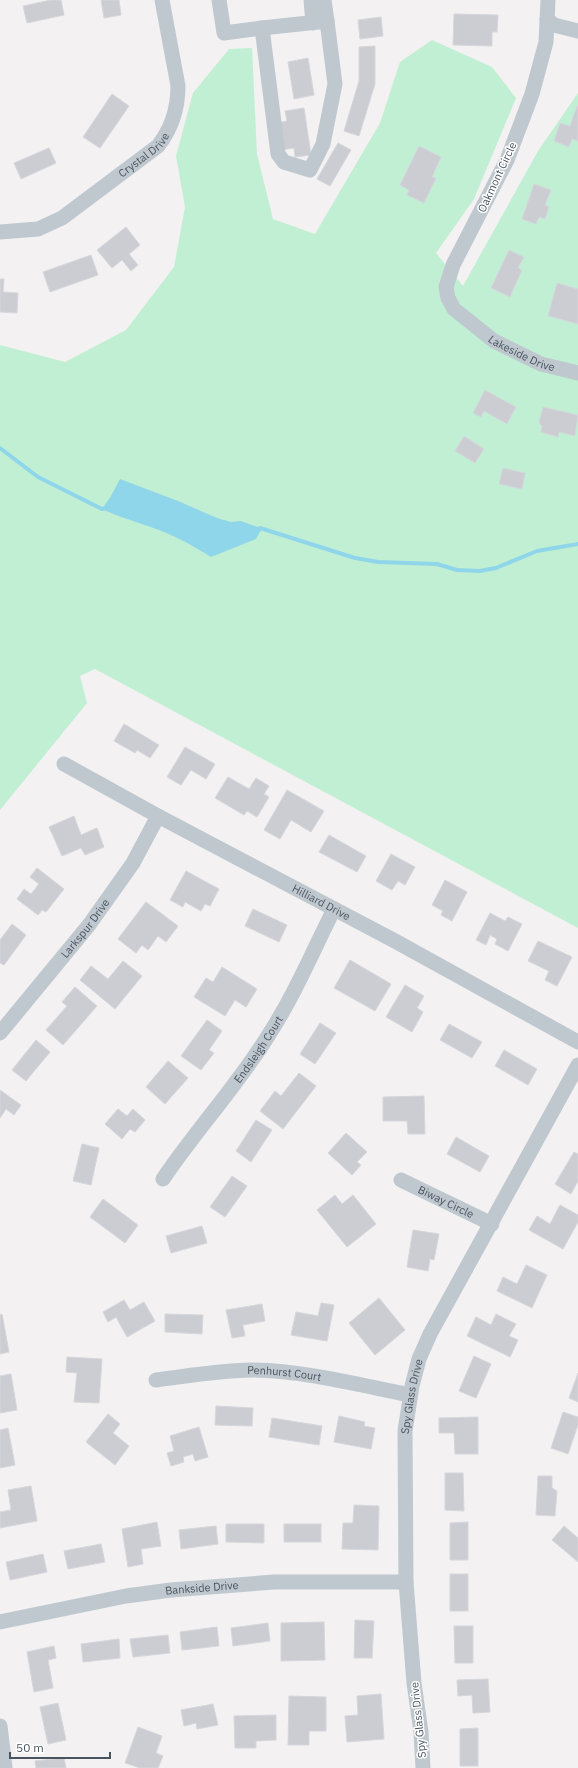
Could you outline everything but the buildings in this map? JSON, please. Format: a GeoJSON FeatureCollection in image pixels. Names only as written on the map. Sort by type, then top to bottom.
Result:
{"type":"FeatureCollection","features":[{"type":"Feature","properties":{"kind":"street","name":"Crystal Drive"},"geometry":{"type":"LineString","coordinates":[[0,232],[38,229],[62,218],[158,146],[164,138],[172,122],[178,96],[178,86],[162,0]]}},
{"type":"Feature","properties":{"kind":"street"},"geometry":{"type":"LineString","coordinates":[[219,0],[224,33],[320,22]]}},
{"type":"Feature","properties":{"kind":"street"},"geometry":{"type":"LineString","coordinates":[[262,28],[278,154],[284,162],[310,170],[323,144],[334,84],[320,22],[311,0]]}},
{"type":"Feature","properties":{"kind":"street"},"geometry":{"type":"LineString","coordinates":[[320,22],[324,0]]}},
{"type":"Feature","properties":{"kind":"street","name":"Oakmont Circle"},"geometry":{"type":"LineString","coordinates":[[470,323],[454,309],[448,298],[446,288],[448,276],[500,173],[520,126],[541,63],[546,42],[548,0]]}},
{"type":"Feature","properties":{"kind":"street"},"geometry":{"type":"LineString","coordinates":[[547,19],[554,25],[578,32]]}},
{"type":"Feature","properties":{"kind":"street","name":"Lakeside Drive"},"geometry":{"type":"LineString","coordinates":[[470,323],[494,341],[534,361],[558,369],[578,373]]}},
{"type":"Feature","properties":{"kind":"street","name":"Hilliard Drive"},"geometry":{"type":"LineString","coordinates":[[64,764],[578,1042]]}},
{"type":"Feature","properties":{"kind":"street","name":"Larkspur Drive"},"geometry":{"type":"LineString","coordinates":[[0,1033],[88,925],[133,863],[158,816]]}},
{"type":"Feature","properties":{"kind":"street","name":"Endsleigh Court"},"geometry":{"type":"LineString","coordinates":[[163,1178],[184,1148],[244,1072],[268,1037],[293,992],[334,909]]}},
{"type":"Feature","properties":{"kind":"street","name":"Spy Glass Drive"},"geometry":{"type":"LineString","coordinates":[[423,1768],[421,1732],[414,1683],[406,1582],[405,1431],[410,1395],[419,1359],[430,1334],[492,1224],[578,1065]]}},
{"type":"Feature","properties":{"kind":"street","name":"Biway Circle"},"geometry":{"type":"LineString","coordinates":[[401,1180],[492,1224]]}},
{"type":"Feature","properties":{"kind":"street","name":"Penhurst Court"},"geometry":{"type":"LineString","coordinates":[[156,1380],[232,1371],[276,1371],[302,1374],[410,1395]]}},
{"type":"Feature","properties":{"kind":"street","name":"Bankside Drive"},"geometry":{"type":"LineString","coordinates":[[0,1622],[126,1596],[172,1590],[274,1582],[406,1582]]}},
{"type":"Feature","properties":{"kind":"street"},"geometry":{"type":"LineString","coordinates":[[0,1726],[5,1768]]}},
{"type":"Feature","properties":{"kind":"green space"},"geometry":{"type":"Polygon","coordinates":[[[432,40],[492,67],[516,98],[474,199],[436,253],[463,286],[538,151],[578,93],[578,928],[95,669],[80,676],[87,703],[0,810],[0,345],[65,362],[126,330],[174,267],[185,207],[176,156],[193,93],[229,49],[252,48],[257,154],[273,219],[315,234],[380,123],[400,62],[432,40]]]}},
{"type":"Feature","properties":{"kind":"water"},"geometry":{"type":"Polygon","coordinates":[[[120,479],[178,501],[217,518],[231,522],[241,521],[260,528],[261,530],[256,539],[211,557],[170,534],[102,509],[120,479]]]}},
{"type":"Feature","properties":{"kind":"waterway"},"geometry":{"type":"LineString","coordinates":[[0,448],[38,477],[102,509],[106,508]]}},
{"type":"Feature","properties":{"kind":"waterway"},"geometry":{"type":"LineString","coordinates":[[256,530],[260,528],[355,558],[378,562],[437,564],[457,570],[480,571],[496,568],[537,551],[578,544]]}}]}
